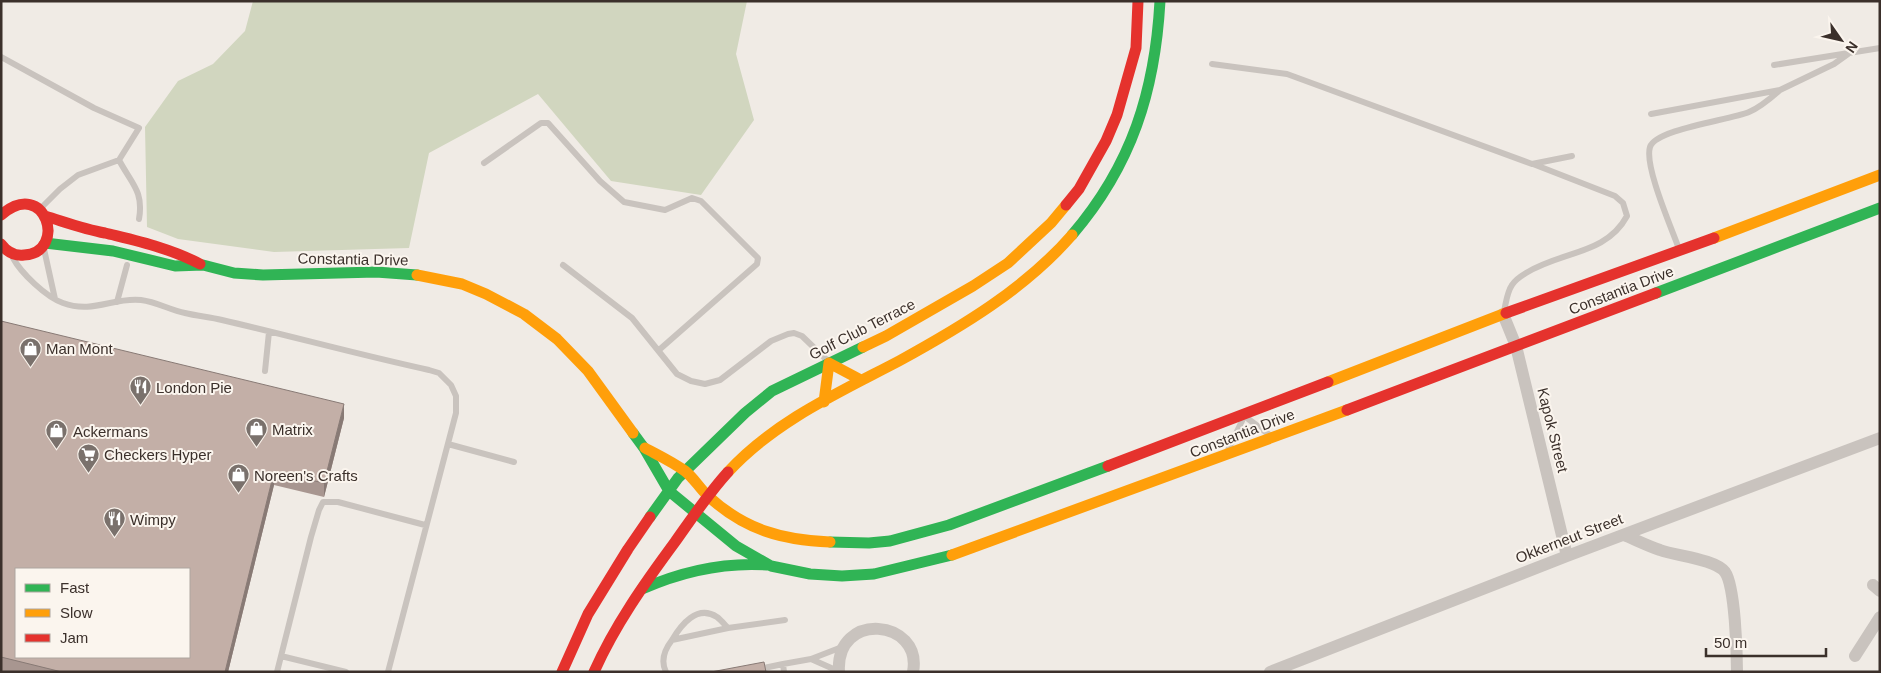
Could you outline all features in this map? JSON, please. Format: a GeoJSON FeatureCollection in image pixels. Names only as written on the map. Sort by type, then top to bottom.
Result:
{"type":"FeatureCollection","features":[{"type":"Feature","properties":{"kind":"street","name":"Golf Club Terrace"},"geometry":{"type":"LineString","coordinates":[[562,672],[588,614],[628,549],[685,471],[745,413],[772,391],[886,336],[973,286],[1008,263],[1051,223],[1079,189],[1106,141],[1117,115],[1136,48],[1138,1]]}},
{"type":"Feature","properties":{"kind":"street"},"geometry":{"type":"LineString","coordinates":[[594,672],[616,626],[708,496],[748,452],[764,438],[824,402],[991,307],[1032,276],[1069,240],[1088,217],[1111,182],[1140,120],[1152,76],[1160,25],[1160,1]]}},
{"type":"Feature","properties":{"kind":"street","name":"Constantia Drive"},"geometry":{"type":"LineString","coordinates":[[644,448],[685,471],[708,496],[736,518],[764,532],[787,538],[842,543],[869,544],[890,541],[949,525],[1243,416],[1503,314],[1679,251],[1880,175]]}},
{"type":"Feature","properties":{"kind":"street","name":"Constantia Drive"},"geometry":{"type":"LineString","coordinates":[[2,214],[16,204],[33,205],[43,212],[84,228],[162,248],[190,258],[203,266]]}},
{"type":"Feature","properties":{"kind":"street","name":"Constantia Drive"},"geometry":{"type":"LineString","coordinates":[[44,245],[113,251],[175,266],[203,266],[263,275],[376,272],[417,275],[462,284],[524,314],[557,339],[588,371],[644,448],[669,491],[736,546],[771,566],[810,574],[842,576],[874,574],[900,569],[961,553],[1225,456],[1880,208]]}},
{"type":"Feature","properties":{"kind":"street"},"geometry":{"type":"LineString","coordinates":[[1,244],[10,252],[19,255],[37,252],[44,245],[49,232],[43,212]]}},
{"type":"Feature","properties":{"kind":"street","name":"Kapok Street"},"geometry":{"type":"LineString","coordinates":[[1503,314],[1516,346],[1567,556]]}},
{"type":"Feature","properties":{"kind":"street"},"geometry":{"type":"LineString","coordinates":[[824,402],[829,362],[861,380]]}},
{"type":"Feature","properties":{"kind":"street","name":"Okkerneut Street"},"geometry":{"type":"LineString","coordinates":[[1270,672],[1567,556],[1880,438]]}},
{"type":"Feature","properties":{"kind":"street"},"geometry":{"type":"LineString","coordinates":[[1624,535],[1660,550],[1712,564],[1724,571],[1730,582],[1737,641],[1737,672]]}},
{"type":"Feature","properties":{"kind":"street"},"geometry":{"type":"LineString","coordinates":[[642,589],[677,574],[726,564],[771,566]]}},
{"type":"Feature","properties":{"kind":"street"},"geometry":{"type":"LineString","coordinates":[[1855,656],[1880,617]]}},
{"type":"Feature","properties":{"kind":"street"},"geometry":{"type":"LineString","coordinates":[[839,671],[839,658],[843,646],[851,637],[862,630],[874,628],[887,629],[898,634],[907,643],[917,670]]}},
{"type":"Feature","properties":{"kind":"lane"},"geometry":{"type":"LineString","coordinates":[[1774,65],[1880,48]]}},
{"type":"Feature","properties":{"kind":"lane"},"geometry":{"type":"LineString","coordinates":[[1679,251],[1656,184],[1649,156],[1650,147],[1654,141],[1672,132],[1749,112],[1780,90],[1837,63],[1848,54]]}},
{"type":"Feature","properties":{"kind":"lane"},"geometry":{"type":"LineString","coordinates":[[1,57],[94,108],[138,128],[119,160],[78,175],[60,189],[43,212]]}},
{"type":"Feature","properties":{"kind":"lane"},"geometry":{"type":"LineString","coordinates":[[1212,64],[1287,74],[1532,164],[1615,196],[1623,202],[1627,216],[1613,235],[1597,245],[1538,266],[1521,277],[1512,286],[1503,314]]}},
{"type":"Feature","properties":{"kind":"lane"},"geometry":{"type":"LineString","coordinates":[[1651,114],[1780,90]]}},
{"type":"Feature","properties":{"kind":"lane"},"geometry":{"type":"LineString","coordinates":[[484,163],[541,123],[548,123],[600,181],[624,202],[665,210],[692,198],[701,201],[758,258],[757,264],[659,350]]}},
{"type":"Feature","properties":{"kind":"lane"},"geometry":{"type":"LineString","coordinates":[[1532,164],[1572,156]]}},
{"type":"Feature","properties":{"kind":"lane"},"geometry":{"type":"LineString","coordinates":[[119,160],[137,190],[142,207],[139,219]]}},
{"type":"Feature","properties":{"kind":"lane"},"geometry":{"type":"LineString","coordinates":[[44,245],[55,299]]}},
{"type":"Feature","properties":{"kind":"lane"},"geometry":{"type":"LineString","coordinates":[[10,252],[18,267],[55,299],[83,307],[140,300],[183,313],[220,320],[439,373],[448,381],[456,396],[454,426],[425,524],[388,672]]}},
{"type":"Feature","properties":{"kind":"lane"},"geometry":{"type":"LineString","coordinates":[[117,302],[127,265]]}},
{"type":"Feature","properties":{"kind":"lane"},"geometry":{"type":"LineString","coordinates":[[563,266],[632,318],[677,374],[691,381],[706,384],[720,380],[771,341],[794,333],[802,336],[829,362]]}},
{"type":"Feature","properties":{"kind":"lane"},"geometry":{"type":"LineString","coordinates":[[264,372],[269,332]]}},
{"type":"Feature","properties":{"kind":"lane"},"geometry":{"type":"LineString","coordinates":[[1225,456],[1236,436],[1243,416],[1272,438]]}},
{"type":"Feature","properties":{"kind":"lane"},"geometry":{"type":"LineString","coordinates":[[448,444],[514,462]]}},
{"type":"Feature","properties":{"kind":"lane"},"geometry":{"type":"LineString","coordinates":[[277,672],[311,537],[323,502],[338,502],[425,524]]}},
{"type":"Feature","properties":{"kind":"lane"},"geometry":{"type":"LineString","coordinates":[[666,672],[663,666],[665,650],[680,627],[690,617],[702,614],[716,616],[728,628]]}},
{"type":"Feature","properties":{"kind":"lane"},"geometry":{"type":"LineString","coordinates":[[672,640],[728,628],[785,620]]}},
{"type":"Feature","properties":{"kind":"lane"},"geometry":{"type":"LineString","coordinates":[[745,672],[811,659],[843,646]]}},
{"type":"Feature","properties":{"kind":"lane"},"geometry":{"type":"LineString","coordinates":[[281,656],[346,672]]}},
{"type":"Feature","properties":{"kind":"lane"},"geometry":{"type":"LineString","coordinates":[[811,659],[839,671]]}},
{"type":"Feature","properties":{"kind":"lane"},"geometry":{"type":"LineString","coordinates":[[783,664],[784,672]]}},
{"type":"Feature","properties":{"kind":"green space"},"geometry":{"type":"Polygon","coordinates":[[[253,1],[747,1],[736,54],[754,120],[701,195],[611,181],[538,94],[429,153],[409,248],[274,252],[178,239],[147,227],[145,127],[178,81],[213,64],[245,31],[253,1]]]}},
{"type":"Feature","properties":{"kind":"building"},"geometry":{"type":"Polygon","coordinates":[[[1,321],[344,404],[324,483],[274,472],[225,672],[62,672],[1,657],[1,321]]]}},
{"type":"Feature","properties":{"kind":"building"},"geometry":{"type":"Polygon","coordinates":[[[764,662],[766,672],[711,672],[764,662]]]}},
{"type":"Feature","properties":{"kind":"traffic: fast"},"geometry":{"type":"LineString","coordinates":[[1072,235],[1093,209],[1110,182],[1125,154],[1137,125],[1153,66],[1160,1]]}},
{"type":"Feature","properties":{"kind":"traffic: fast"},"geometry":{"type":"LineString","coordinates":[[1656,293],[1880,208]]}},
{"type":"Feature","properties":{"kind":"traffic: fast"},"geometry":{"type":"LineString","coordinates":[[45,243],[113,251],[175,266],[203,265],[234,273],[263,275],[376,272],[417,275]]}},
{"type":"Feature","properties":{"kind":"traffic: fast"},"geometry":{"type":"LineString","coordinates":[[650,517],[678,478],[745,413],[772,391],[863,347]]}},
{"type":"Feature","properties":{"kind":"traffic: fast"},"geometry":{"type":"LineString","coordinates":[[633,433],[669,491],[736,546],[771,566],[810,574],[842,576],[874,574],[952,555]]}},
{"type":"Feature","properties":{"kind":"traffic: fast"},"geometry":{"type":"LineString","coordinates":[[830,542],[869,543],[890,541],[949,525],[1108,466]]}},
{"type":"Feature","properties":{"kind":"traffic: fast"},"geometry":{"type":"LineString","coordinates":[[642,589],[673,577],[703,569],[735,565],[767,565]]}},
{"type":"Feature","properties":{"kind":"traffic: slow"},"geometry":{"type":"LineString","coordinates":[[1714,238],[1880,175]]}},
{"type":"Feature","properties":{"kind":"traffic: slow"},"geometry":{"type":"LineString","coordinates":[[863,347],[886,336],[973,286],[1008,263],[1051,223],[1066,205]]}},
{"type":"Feature","properties":{"kind":"traffic: slow"},"geometry":{"type":"LineString","coordinates":[[728,472],[766,438],[808,409],[899,361],[991,306],[1034,273],[1072,235]]}},
{"type":"Feature","properties":{"kind":"traffic: slow"},"geometry":{"type":"LineString","coordinates":[[417,275],[462,284],[524,314],[557,339],[588,371],[633,433]]}},
{"type":"Feature","properties":{"kind":"traffic: slow"},"geometry":{"type":"LineString","coordinates":[[1328,382],[1506,313]]}},
{"type":"Feature","properties":{"kind":"traffic: slow"},"geometry":{"type":"LineString","coordinates":[[824,402],[829,363],[861,380]]}},
{"type":"Feature","properties":{"kind":"traffic: slow"},"geometry":{"type":"LineString","coordinates":[[952,555],[1347,410]]}},
{"type":"Feature","properties":{"kind":"traffic: slow"},"geometry":{"type":"LineString","coordinates":[[645,448],[685,471],[722,508],[750,525],[780,536],[830,542]]}},
{"type":"Feature","properties":{"kind":"traffic: jam"},"geometry":{"type":"LineString","coordinates":[[1066,205],[1079,189],[1106,141],[1117,115],[1136,48],[1138,1]]}},
{"type":"Feature","properties":{"kind":"traffic: jam"},"geometry":{"type":"LineString","coordinates":[[1,215],[17,205],[30,205],[40,210],[46,220],[48,231],[45,242],[37,251],[24,255],[11,253],[1,244]]}},
{"type":"Feature","properties":{"kind":"traffic: jam"},"geometry":{"type":"LineString","coordinates":[[45,216],[153,246],[189,258],[200,264]]}},
{"type":"Feature","properties":{"kind":"traffic: jam"},"geometry":{"type":"LineString","coordinates":[[1506,313],[1714,238]]}},
{"type":"Feature","properties":{"kind":"traffic: jam"},"geometry":{"type":"LineString","coordinates":[[1347,410],[1656,293]]}},
{"type":"Feature","properties":{"kind":"traffic: jam"},"geometry":{"type":"LineString","coordinates":[[1108,466],[1328,382]]}},
{"type":"Feature","properties":{"kind":"traffic: jam"},"geometry":{"type":"LineString","coordinates":[[594,672],[611,638],[641,589],[700,506],[728,472]]}},
{"type":"Feature","properties":{"kind":"traffic: jam"},"geometry":{"type":"LineString","coordinates":[[562,672],[588,614],[650,517]]}},
{"type":"Feature","properties":{"kind":"place","name":"Man Mont"},"geometry":{"type":"Point","coordinates":[30,367]}},
{"type":"Feature","properties":{"kind":"place","name":"London Pie"},"geometry":{"type":"Point","coordinates":[140,406]}},
{"type":"Feature","properties":{"kind":"place","name":"Matrix"},"geometry":{"type":"Point","coordinates":[256,448]}},
{"type":"Feature","properties":{"kind":"place","name":"Ackermans"},"geometry":{"type":"Point","coordinates":[57,450]}},
{"type":"Feature","properties":{"kind":"place","name":"Checkers Hyper"},"geometry":{"type":"Point","coordinates":[88,473]}},
{"type":"Feature","properties":{"kind":"place","name":"Noreen's Crafts"},"geometry":{"type":"Point","coordinates":[238,494]}},
{"type":"Feature","properties":{"kind":"place","name":"Wimpy"},"geometry":{"type":"Point","coordinates":[114,538]}}]}
